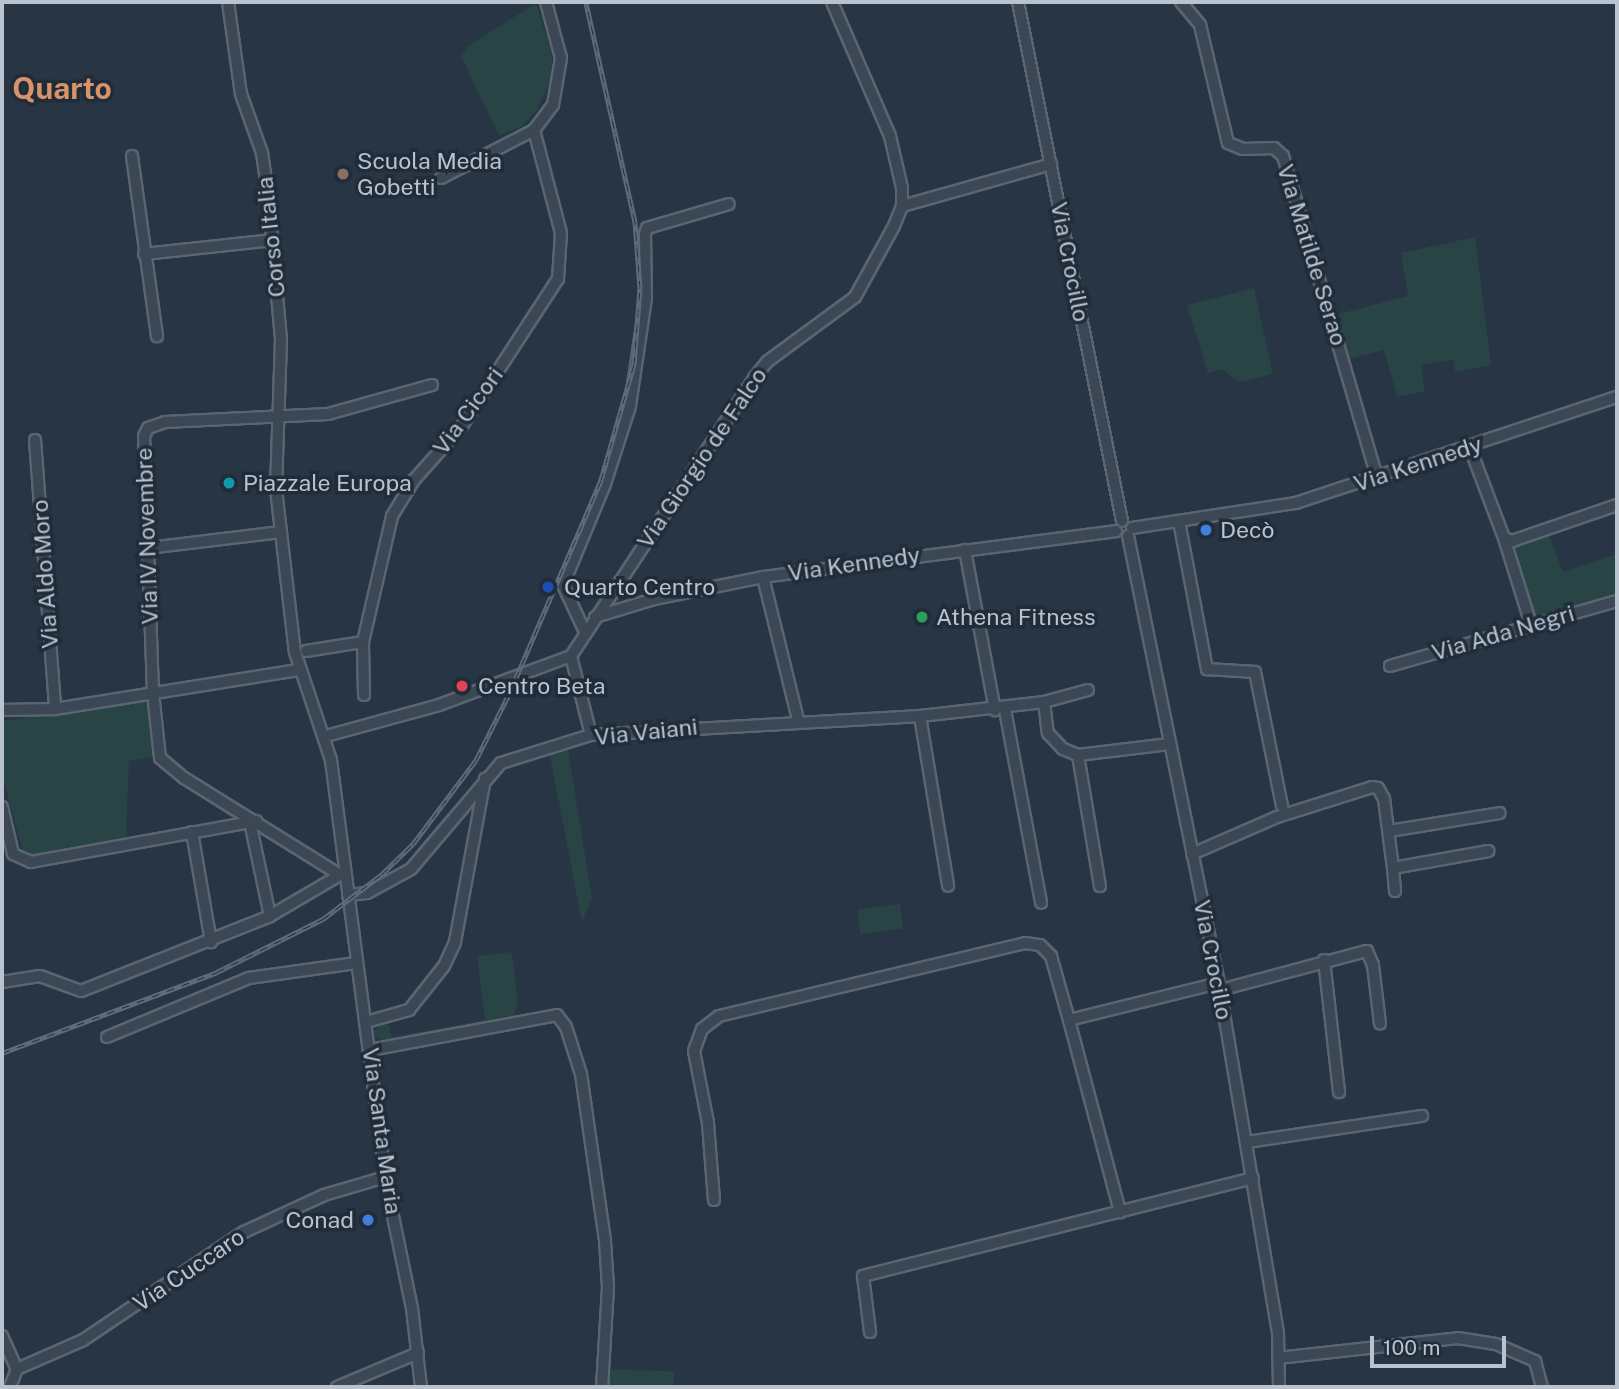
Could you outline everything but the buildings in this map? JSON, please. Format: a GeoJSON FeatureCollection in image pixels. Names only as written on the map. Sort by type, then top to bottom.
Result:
{"type":"FeatureCollection","features":[{"type":"Feature","properties":{"kind":"street","name":"Corso Italia"},"geometry":{"type":"LineString","coordinates":[[228,2],[241,94],[262,153],[273,240],[281,338],[276,477],[280,532],[298,670]]}},
{"type":"Feature","properties":{"kind":"street"},"geometry":{"type":"LineString","coordinates":[[441,178],[534,130],[553,105],[561,79],[558,41],[547,2]]}},
{"type":"Feature","properties":{"kind":"street","name":"Via Giorgio de Falco"},"geometry":{"type":"LineString","coordinates":[[571,656],[761,370],[855,297],[902,206],[901,172],[890,136],[832,2]]}},
{"type":"Feature","properties":{"kind":"street","name":"Via Crocillo"},"geometry":{"type":"LineString","coordinates":[[1018,2],[1220,987],[1253,1178],[1278,1358],[1279,1387]]}},
{"type":"Feature","properties":{"kind":"street","name":"Via Matilde Serao"},"geometry":{"type":"LineString","coordinates":[[1181,2],[1199,25],[1228,143],[1243,149],[1274,148],[1283,156],[1377,477]]}},
{"type":"Feature","properties":{"kind":"street","name":"Via Cicori"},"geometry":{"type":"LineString","coordinates":[[364,695],[363,642],[398,505],[462,426],[558,279],[561,233],[534,130]]}},
{"type":"Feature","properties":{"kind":"street"},"geometry":{"type":"LineString","coordinates":[[132,156],[157,336]]}},
{"type":"Feature","properties":{"kind":"street"},"geometry":{"type":"LineString","coordinates":[[902,206],[1051,164]]}},
{"type":"Feature","properties":{"kind":"street"},"geometry":{"type":"LineString","coordinates":[[585,632],[563,585],[616,453],[630,406],[645,307],[647,228],[729,204]]}},
{"type":"Feature","properties":{"kind":"street"},"geometry":{"type":"LineString","coordinates":[[144,254],[273,240]]}},
{"type":"Feature","properties":{"kind":"street"},"geometry":{"type":"LineString","coordinates":[[279,415],[328,414],[432,385]]}},
{"type":"Feature","properties":{"kind":"street","name":"Via Kennedy"},"geometry":{"type":"LineString","coordinates":[[595,617],[654,599],[763,577],[1179,522],[1296,503],[1470,448],[1617,397]]}},
{"type":"Feature","properties":{"kind":"street","name":"Via IV Novembre"},"geometry":{"type":"LineString","coordinates":[[253,822],[184,778],[160,758],[153,693],[144,436],[148,428],[165,422],[279,415]]}},
{"type":"Feature","properties":{"kind":"street","name":"Via Aldo Moro"},"geometry":{"type":"LineString","coordinates":[[35,440],[55,709]]}},
{"type":"Feature","properties":{"kind":"street"},"geometry":{"type":"LineString","coordinates":[[1470,448],[1506,539],[1531,624]]}},
{"type":"Feature","properties":{"kind":"street"},"geometry":{"type":"LineString","coordinates":[[1506,539],[1617,505]]}},
{"type":"Feature","properties":{"kind":"street"},"geometry":{"type":"LineString","coordinates":[[1179,522],[1207,668],[1255,671],[1282,806]]}},
{"type":"Feature","properties":{"kind":"street"},"geometry":{"type":"LineString","coordinates":[[148,548],[280,532]]}},
{"type":"Feature","properties":{"kind":"street"},"geometry":{"type":"LineString","coordinates":[[965,550],[1041,903]]}},
{"type":"Feature","properties":{"kind":"street"},"geometry":{"type":"LineString","coordinates":[[763,577],[797,720]]}},
{"type":"Feature","properties":{"kind":"street","name":"Via Ada Negri"},"geometry":{"type":"LineString","coordinates":[[1390,666],[1617,601]]}},
{"type":"Feature","properties":{"kind":"street"},"geometry":{"type":"LineString","coordinates":[[306,651],[363,642]]}},
{"type":"Feature","properties":{"kind":"street"},"geometry":{"type":"LineString","coordinates":[[326,736],[439,705],[571,656],[591,735]]}},
{"type":"Feature","properties":{"kind":"street"},"geometry":{"type":"LineString","coordinates":[[2,710],[55,709],[298,670]]}},
{"type":"Feature","properties":{"kind":"street","name":"Via Santa Maria"},"geometry":{"type":"LineString","coordinates":[[298,670],[326,736],[385,1177],[418,1353],[421,1387]]}},
{"type":"Feature","properties":{"kind":"street","name":"Via Vaiani"},"geometry":{"type":"LineString","coordinates":[[348,895],[367,893],[411,869],[485,779],[512,758],[591,735],[797,720],[1000,710],[1088,691]]}},
{"type":"Feature","properties":{"kind":"street"},"geometry":{"type":"LineString","coordinates":[[1044,702],[1051,737],[1063,750],[1078,755],[1170,744]]}},
{"type":"Feature","properties":{"kind":"street"},"geometry":{"type":"LineString","coordinates":[[920,716],[948,886]]}},
{"type":"Feature","properties":{"kind":"street"},"geometry":{"type":"LineString","coordinates":[[1078,755],[1100,886]]}},
{"type":"Feature","properties":{"kind":"street"},"geometry":{"type":"LineString","coordinates":[[366,1022],[393,1018],[430,989],[455,943],[485,779]]}},
{"type":"Feature","properties":{"kind":"street"},"geometry":{"type":"LineString","coordinates":[[1192,854],[1278,817],[1372,787],[1378,788],[1384,799],[1395,891]]}},
{"type":"Feature","properties":{"kind":"street"},"geometry":{"type":"LineString","coordinates":[[2,807],[4,828],[13,854],[31,862],[253,822],[343,874]]}},
{"type":"Feature","properties":{"kind":"street"},"geometry":{"type":"LineString","coordinates":[[1389,831],[1500,813]]}},
{"type":"Feature","properties":{"kind":"street"},"geometry":{"type":"LineString","coordinates":[[253,822],[270,916]]}},
{"type":"Feature","properties":{"kind":"street"},"geometry":{"type":"LineString","coordinates":[[192,832],[211,942]]}},
{"type":"Feature","properties":{"kind":"street"},"geometry":{"type":"LineString","coordinates":[[1393,868],[1488,852]]}},
{"type":"Feature","properties":{"kind":"street"},"geometry":{"type":"LineString","coordinates":[[2,982],[40,976],[81,991],[211,942],[270,916],[343,874]]}},
{"type":"Feature","properties":{"kind":"street"},"geometry":{"type":"LineString","coordinates":[[714,1200],[708,1123],[694,1051],[702,1028],[719,1016],[1030,943],[1051,956],[1120,1212]]}},
{"type":"Feature","properties":{"kind":"street"},"geometry":{"type":"LineString","coordinates":[[1069,1020],[1220,987],[1362,951],[1369,954],[1380,1024]]}},
{"type":"Feature","properties":{"kind":"street"},"geometry":{"type":"LineString","coordinates":[[1324,960],[1339,1092]]}},
{"type":"Feature","properties":{"kind":"street"},"geometry":{"type":"LineString","coordinates":[[107,1037],[249,978],[356,962]]}},
{"type":"Feature","properties":{"kind":"street"},"geometry":{"type":"LineString","coordinates":[[370,1050],[557,1015],[566,1027],[581,1074],[605,1241],[608,1287],[601,1387]]}},
{"type":"Feature","properties":{"kind":"street"},"geometry":{"type":"LineString","coordinates":[[1247,1142],[1422,1116]]}},
{"type":"Feature","properties":{"kind":"street","name":"Via Cuccaro"},"geometry":{"type":"LineString","coordinates":[[10,1380],[83,1340],[258,1224],[324,1195],[385,1177]]}},
{"type":"Feature","properties":{"kind":"street"},"geometry":{"type":"LineString","coordinates":[[870,1332],[863,1276],[1253,1178]]}},
{"type":"Feature","properties":{"kind":"street"},"geometry":{"type":"LineString","coordinates":[[2,1336],[10,1380]]}},
{"type":"Feature","properties":{"kind":"street"},"geometry":{"type":"LineString","coordinates":[[1278,1358],[1458,1338],[1496,1344],[1535,1361],[1542,1387]]}},
{"type":"Feature","properties":{"kind":"street"},"geometry":{"type":"LineString","coordinates":[[337,1387],[418,1353]]}},
{"type":"Feature","properties":{"kind":"green space"},"geometry":{"type":"Polygon","coordinates":[[[536,3],[551,51],[553,75],[537,110],[522,126],[499,136],[461,56],[467,47],[536,3]]]}},
{"type":"Feature","properties":{"kind":"green space"},"geometry":{"type":"Polygon","coordinates":[[[1475,237],[1491,365],[1455,372],[1453,360],[1421,365],[1425,391],[1397,397],[1384,350],[1347,359],[1334,315],[1408,296],[1401,253],[1475,237]]]}},
{"type":"Feature","properties":{"kind":"green space"},"geometry":{"type":"Polygon","coordinates":[[[1254,288],[1273,374],[1239,382],[1222,369],[1208,373],[1187,305],[1254,288]]]}},
{"type":"Feature","properties":{"kind":"green space"},"geometry":{"type":"Polygon","coordinates":[[[1548,534],[1563,572],[1617,554],[1617,596],[1536,617],[1512,547],[1548,534]]]}},
{"type":"Feature","properties":{"kind":"green space"},"geometry":{"type":"Polygon","coordinates":[[[148,701],[153,757],[129,761],[126,837],[31,855],[23,852],[2,775],[2,721],[148,701]]]}},
{"type":"Feature","properties":{"kind":"green space"},"geometry":{"type":"Polygon","coordinates":[[[568,749],[592,898],[582,922],[549,752],[568,749]]]}},
{"type":"Feature","properties":{"kind":"green space"},"geometry":{"type":"Polygon","coordinates":[[[900,904],[903,929],[860,934],[857,909],[900,904]]]}},
{"type":"Feature","properties":{"kind":"green space"},"geometry":{"type":"Polygon","coordinates":[[[512,952],[518,1002],[514,1015],[385,1041],[375,1037],[374,1031],[383,1023],[389,1025],[391,1037],[485,1020],[477,956],[512,952]]]}},
{"type":"Feature","properties":{"kind":"green space"},"geometry":{"type":"Polygon","coordinates":[[[605,1369],[674,1371],[673,1387],[604,1387],[605,1369]]]}},
{"type":"Feature","properties":{"kind":"railway"},"geometry":{"type":"LineString","coordinates":[[2,1053],[217,972],[323,919],[382,874],[413,844],[476,760],[509,694],[601,480],[634,364],[640,288],[635,222],[586,2]]}},
{"type":"Feature","properties":{"kind":"place","name":"Scuola Media Gobetti"},"geometry":{"type":"Point","coordinates":[343,174]}},
{"type":"Feature","properties":{"kind":"place","name":"Piazzale Europa"},"geometry":{"type":"Point","coordinates":[229,483]}},
{"type":"Feature","properties":{"kind":"place","name":"Decò"},"geometry":{"type":"Point","coordinates":[1206,530]}},
{"type":"Feature","properties":{"kind":"place","name":"Quarto Centro"},"geometry":{"type":"Point","coordinates":[548,587]}},
{"type":"Feature","properties":{"kind":"place","name":"Athena Fitness"},"geometry":{"type":"Point","coordinates":[922,617]}},
{"type":"Feature","properties":{"kind":"place","name":"Centro Beta"},"geometry":{"type":"Point","coordinates":[462,686]}},
{"type":"Feature","properties":{"kind":"place","name":"Conad"},"geometry":{"type":"Point","coordinates":[368,1220]}},
{"type":"Feature","properties":{"kind":"district","name":"Quarto"},"geometry":{"type":"Point","coordinates":[62,88]}}]}
